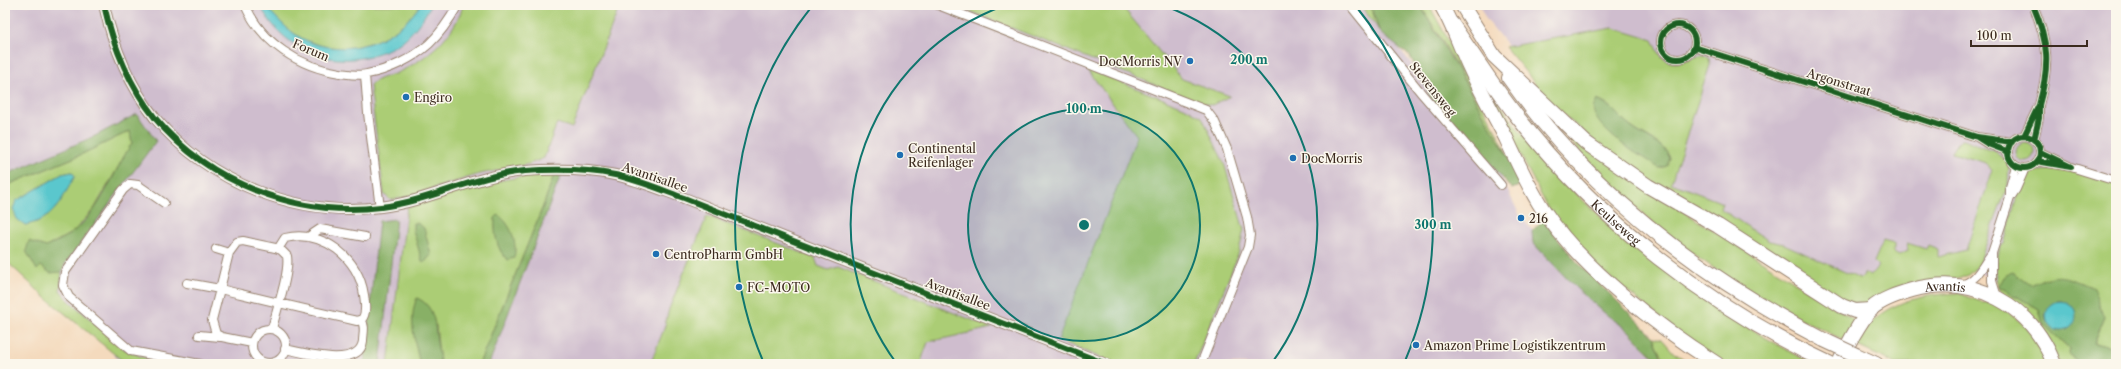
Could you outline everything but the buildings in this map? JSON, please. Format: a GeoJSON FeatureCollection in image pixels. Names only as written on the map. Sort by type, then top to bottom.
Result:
{"type":"FeatureCollection","features":[{"type":"Feature","properties":{"kind":"highway"},"geometry":{"type":"LineString","coordinates":[[1441,5],[1452,24],[1470,68],[1534,194],[1551,220],[1580,254],[1629,299],[1672,333],[1717,364]]}},
{"type":"Feature","properties":{"kind":"highway"},"geometry":{"type":"LineString","coordinates":[[1462,5],[1494,56],[1576,134],[1622,169],[1718,226],[1842,306],[1855,311],[1871,310]]}},
{"type":"Feature","properties":{"kind":"highway","name":"Keulseweg"},"geometry":{"type":"LineString","coordinates":[[1452,24],[1492,83],[1534,138],[1553,160],[1609,214],[1651,251],[1706,291],[1765,330],[1831,364]]}},
{"type":"Feature","properties":{"kind":"highway","name":"Keulseweg"},"geometry":{"type":"LineString","coordinates":[[1494,56],[1518,91],[1566,147],[1597,179],[1643,221],[1685,255],[1723,282],[1776,314],[1824,340],[1876,364]]}},
{"type":"Feature","properties":{"kind":"highway","name":"Avantis"},"geometry":{"type":"LineString","coordinates":[[1839,364],[1846,348],[1871,310],[1887,299],[1916,289],[1935,286],[1955,286],[1976,290],[1997,297],[2020,313],[2035,328],[2054,364]]}},
{"type":"Feature","properties":{"kind":"street","name":"Avantisallee"},"geometry":{"type":"LineString","coordinates":[[104,5],[117,49],[138,92],[155,118],[198,158],[246,187],[296,203],[321,208],[380,208],[403,204],[472,183],[524,172],[586,171],[615,175],[678,196],[1106,364]]}},
{"type":"Feature","properties":{"kind":"street","name":"Forum"},"geometry":{"type":"LineString","coordinates":[[245,5],[258,27],[272,42],[287,54],[310,66],[326,71],[365,75],[400,62],[430,44],[442,30],[458,5]]}},
{"type":"Feature","properties":{"kind":"street"},"geometry":{"type":"LineString","coordinates":[[938,5],[1206,110],[1215,122],[1229,157],[1247,217],[1250,234],[1248,247],[1201,364]]}},
{"type":"Feature","properties":{"kind":"street","name":"Stevensweg"},"geometry":{"type":"LineString","coordinates":[[1350,5],[1422,94],[1501,185]]}},
{"type":"Feature","properties":{"kind":"street"},"geometry":{"type":"LineString","coordinates":[[2033,5],[2043,32],[2047,49],[2047,70],[2039,105],[2039,118],[2034,140],[2040,152],[2071,167]]}},
{"type":"Feature","properties":{"kind":"street"},"geometry":{"type":"LineString","coordinates":[[1677,25],[1685,26],[1693,35],[1694,47],[1686,56],[1674,59],[1667,55],[1662,49],[1662,36],[1669,27],[1677,25]]}},
{"type":"Feature","properties":{"kind":"street","name":"Argonstraat"},"geometry":{"type":"LineString","coordinates":[[1694,47],[1977,137],[2012,142]]}},
{"type":"Feature","properties":{"kind":"street"},"geometry":{"type":"LineString","coordinates":[[365,75],[368,113],[380,208]]}},
{"type":"Feature","properties":{"kind":"street"},"geometry":{"type":"LineString","coordinates":[[2039,105],[2024,136],[2012,142],[2009,157],[2016,166],[2025,168],[2034,165],[2038,161],[2040,152]]}},
{"type":"Feature","properties":{"kind":"street"},"geometry":{"type":"LineString","coordinates":[[2024,136],[2034,140]]}},
{"type":"Feature","properties":{"kind":"street","name":"Argonstraat"},"geometry":{"type":"LineString","coordinates":[[1977,137],[1988,144],[2009,152]]}},
{"type":"Feature","properties":{"kind":"street"},"geometry":{"type":"LineString","coordinates":[[2038,161],[2071,167],[2116,181]]}},
{"type":"Feature","properties":{"kind":"street"},"geometry":{"type":"LineString","coordinates":[[2010,198],[2010,187],[2016,166]]}},
{"type":"Feature","properties":{"kind":"street"},"geometry":{"type":"LineString","coordinates":[[1955,286],[1966,284],[1976,278],[1992,253],[2010,198],[2016,189],[2025,168]]}},
{"type":"Feature","properties":{"kind":"street"},"geometry":{"type":"LineString","coordinates":[[164,203],[138,185],[130,184],[123,190],[65,272],[63,285],[69,297],[131,351],[200,364]]}},
{"type":"Feature","properties":{"kind":"street"},"geometry":{"type":"LineString","coordinates":[[308,237],[320,229],[365,237]]}},
{"type":"Feature","properties":{"kind":"street"},"geometry":{"type":"LineString","coordinates":[[187,283],[220,289],[357,322],[361,320],[364,316],[365,300],[362,280],[356,268],[338,249],[327,243],[308,237],[285,238],[278,249]]}},
{"type":"Feature","properties":{"kind":"street"},"geometry":{"type":"LineString","coordinates":[[222,337],[216,334],[213,328],[212,320],[229,252],[234,244],[240,241],[278,249],[284,252],[288,261],[272,329]]}},
{"type":"Feature","properties":{"kind":"street"},"geometry":{"type":"LineString","coordinates":[[216,249],[229,252]]}},
{"type":"Feature","properties":{"kind":"street"},"geometry":{"type":"LineString","coordinates":[[1992,253],[1992,281],[1997,297]]}},
{"type":"Feature","properties":{"kind":"street"},"geometry":{"type":"LineString","coordinates":[[285,349],[355,360],[362,345],[364,328],[361,320]]}},
{"type":"Feature","properties":{"kind":"street"},"geometry":{"type":"LineString","coordinates":[[213,328],[203,336],[222,337],[252,343]]}},
{"type":"Feature","properties":{"kind":"street"},"geometry":{"type":"LineString","coordinates":[[272,329],[282,336],[285,349],[283,355],[277,362],[266,362],[260,360],[255,355],[252,343],[259,332],[272,329]]}},
{"type":"Feature","properties":{"kind":"shaded area"},"geometry":{"type":"Polygon","coordinates":[[[5,5],[1364,5],[1416,69],[1491,156],[1521,218],[1660,364],[135,364],[119,361],[5,222],[5,5]]]}},
{"type":"Feature","properties":{"kind":"shaded area"},"geometry":{"type":"Polygon","coordinates":[[[1479,5],[2116,5],[2116,359],[2067,336],[2008,286],[1971,269],[1851,296],[1628,171],[1567,119],[1486,19],[1479,5]]]}},
{"type":"Feature","properties":{"kind":"green space"},"geometry":{"type":"Polygon","coordinates":[[[264,5],[420,5],[409,19],[396,30],[381,39],[348,47],[331,47],[314,43],[293,33],[284,26],[264,5]]]}},
{"type":"Feature","properties":{"kind":"green space"},"geometry":{"type":"Polygon","coordinates":[[[463,5],[620,5],[572,128],[557,123],[544,158],[529,164],[480,174],[402,198],[390,200],[384,194],[370,86],[379,79],[408,68],[438,46],[453,27],[463,5]]]}},
{"type":"Feature","properties":{"kind":"green space"},"geometry":{"type":"Polygon","coordinates":[[[954,5],[1121,5],[1182,79],[1230,96],[1212,105],[1201,103],[954,5]]]}},
{"type":"Feature","properties":{"kind":"green space"},"geometry":{"type":"Polygon","coordinates":[[[1360,5],[1369,5],[1380,33],[1375,24],[1360,5]]]}},
{"type":"Feature","properties":{"kind":"green space"},"geometry":{"type":"Polygon","coordinates":[[[1369,5],[1420,5],[1524,184],[1512,189],[1466,134],[1431,98],[1410,56],[1380,33],[1369,5]]]}},
{"type":"Feature","properties":{"kind":"green space"},"geometry":{"type":"Polygon","coordinates":[[[1420,5],[1429,5],[1474,87],[1513,165],[1444,44],[1420,5]]]}},
{"type":"Feature","properties":{"kind":"green space"},"geometry":{"type":"Polygon","coordinates":[[[1613,28],[1653,40],[1662,57],[1667,61],[1677,63],[1704,55],[1709,58],[1710,65],[1671,183],[1723,203],[1721,209],[1769,241],[1784,244],[1860,279],[1865,273],[1870,276],[1878,266],[1874,262],[1883,241],[1894,244],[1894,252],[1899,255],[1908,251],[1907,243],[1926,249],[1928,245],[1938,249],[1938,257],[1966,250],[1993,169],[1986,163],[1952,153],[1956,144],[1964,139],[1995,152],[2009,163],[2008,185],[1978,266],[1968,275],[1868,304],[1846,302],[1629,169],[1556,109],[1505,47],[1613,28]],[[1597,100],[1595,116],[1617,140],[1659,168],[1667,166],[1670,158],[1663,148],[1626,123],[1612,109],[1597,100]]]}},
{"type":"Feature","properties":{"kind":"green space"},"geometry":{"type":"Polygon","coordinates":[[[1087,69],[1184,107],[1202,117],[1224,163],[1244,230],[1238,255],[1194,364],[1116,364],[1058,340],[1137,136],[1087,69]]]}},
{"type":"Feature","properties":{"kind":"green space"},"geometry":{"type":"Polygon","coordinates":[[[1479,75],[1516,126],[1540,155],[1600,216],[1633,245],[1703,298],[1777,344],[1814,364],[1724,364],[1698,348],[1597,267],[1550,212],[1479,75]]]}},
{"type":"Feature","properties":{"kind":"green space"},"geometry":{"type":"Polygon","coordinates":[[[1597,100],[1609,106],[1636,131],[1663,148],[1670,158],[1667,166],[1659,168],[1610,134],[1596,117],[1593,108],[1597,100]]]}},
{"type":"Feature","properties":{"kind":"green space"},"geometry":{"type":"Polygon","coordinates":[[[1540,107],[1621,172],[1856,321],[1844,340],[1794,316],[1722,274],[1699,258],[1639,211],[1581,153],[1540,107]]]}},
{"type":"Feature","properties":{"kind":"green space"},"geometry":{"type":"Polygon","coordinates":[[[137,114],[156,141],[65,264],[62,272],[50,273],[41,266],[37,270],[26,251],[29,241],[46,247],[68,236],[84,222],[100,201],[132,143],[130,131],[78,156],[5,186],[5,175],[95,136],[137,114]]]}},
{"type":"Feature","properties":{"kind":"green space"},"geometry":{"type":"Polygon","coordinates":[[[130,131],[132,143],[94,209],[73,232],[46,247],[41,266],[62,272],[60,290],[67,299],[124,349],[159,364],[124,362],[46,298],[5,260],[5,186],[78,156],[130,131]],[[72,172],[62,174],[16,201],[25,225],[36,222],[51,213],[61,199],[72,172]]]}},
{"type":"Feature","properties":{"kind":"green space"},"geometry":{"type":"Polygon","coordinates":[[[2025,143],[2031,146],[2034,152],[2031,158],[2025,161],[2019,158],[2016,152],[2019,146],[2025,143]]]}},
{"type":"Feature","properties":{"kind":"green space"},"geometry":{"type":"Polygon","coordinates":[[[2057,169],[2082,173],[2116,184],[2116,348],[2093,343],[2104,317],[2045,278],[2031,285],[1998,286],[1996,279],[1996,268],[2000,246],[2004,244],[2020,184],[2032,172],[2057,169]]]}},
{"type":"Feature","properties":{"kind":"green space"},"geometry":{"type":"Polygon","coordinates":[[[554,174],[544,204],[479,364],[440,364],[436,325],[415,342],[420,364],[388,364],[407,207],[498,181],[535,175],[554,174]]]}},
{"type":"Feature","properties":{"kind":"green space"},"geometry":{"type":"Polygon","coordinates":[[[554,174],[561,175],[489,364],[479,364],[544,204],[554,174]]]}},
{"type":"Feature","properties":{"kind":"green space"},"geometry":{"type":"Polygon","coordinates":[[[498,215],[507,223],[514,240],[514,258],[508,260],[498,246],[495,218],[498,215]]]}},
{"type":"Feature","properties":{"kind":"green space"},"geometry":{"type":"Polygon","coordinates":[[[707,216],[815,258],[818,266],[828,270],[838,267],[992,328],[928,342],[920,364],[650,364],[664,329],[669,309],[707,216]]]}},
{"type":"Feature","properties":{"kind":"green space"},"geometry":{"type":"Polygon","coordinates":[[[396,219],[380,364],[364,364],[379,221],[396,219]]]}},
{"type":"Feature","properties":{"kind":"green space"},"geometry":{"type":"Polygon","coordinates":[[[1543,220],[1577,262],[1654,337],[1661,356],[1672,364],[1661,364],[1628,330],[1607,315],[1576,288],[1533,243],[1532,231],[1543,220]]]}},
{"type":"Feature","properties":{"kind":"green space"},"geometry":{"type":"Polygon","coordinates":[[[413,223],[417,223],[424,228],[431,255],[425,262],[422,261],[413,230],[413,223]]]}},
{"type":"Feature","properties":{"kind":"green space"},"geometry":{"type":"Polygon","coordinates":[[[2012,272],[2031,285],[2041,280],[2056,276],[2069,278],[2093,288],[2104,317],[2093,343],[2116,348],[2116,364],[2081,364],[2068,354],[2069,348],[2043,324],[2039,309],[1998,286],[2003,277],[2012,272]],[[2057,301],[2045,315],[2047,322],[2067,330],[2073,325],[2075,311],[2068,303],[2057,301]]]}},
{"type":"Feature","properties":{"kind":"green space"},"geometry":{"type":"Polygon","coordinates":[[[1998,286],[2039,309],[2043,324],[2069,348],[2068,354],[2081,364],[2065,364],[2051,356],[1998,286]]]}},
{"type":"Feature","properties":{"kind":"green space"},"geometry":{"type":"Polygon","coordinates":[[[1957,293],[1982,302],[1991,300],[2026,326],[2048,364],[1896,364],[1853,344],[1864,330],[1875,320],[1886,311],[1898,305],[1910,300],[1924,297],[1957,293]]]}},
{"type":"Feature","properties":{"kind":"green space"},"geometry":{"type":"Polygon","coordinates":[[[417,298],[423,301],[433,316],[440,364],[420,364],[413,331],[413,314],[417,298]]]}},
{"type":"Feature","properties":{"kind":"green space"},"geometry":{"type":"Polygon","coordinates":[[[1654,337],[1662,339],[1674,353],[1692,364],[1676,363],[1666,360],[1660,352],[1654,337]]]}},
{"type":"Feature","properties":{"kind":"water"},"geometry":{"type":"Polygon","coordinates":[[[260,5],[264,5],[284,26],[298,36],[314,43],[331,47],[348,47],[381,39],[396,30],[409,19],[420,5],[431,5],[423,19],[405,39],[397,45],[370,56],[353,59],[337,59],[306,51],[292,43],[269,20],[260,5]]]}},
{"type":"Feature","properties":{"kind":"water"},"geometry":{"type":"Polygon","coordinates":[[[72,172],[75,176],[61,201],[50,214],[44,219],[25,225],[17,219],[13,209],[16,201],[62,174],[72,172]]]}},
{"type":"Feature","properties":{"kind":"water"},"geometry":{"type":"Polygon","coordinates":[[[2061,301],[2072,305],[2076,316],[2072,327],[2061,331],[2050,327],[2046,316],[2050,305],[2061,301]]]}},
{"type":"Feature","properties":{"kind":"cycle path"},"geometry":{"type":"LineString","coordinates":[[104,5],[112,35],[123,64],[137,92],[155,118],[177,141],[201,161],[228,178],[257,191],[287,201],[318,207],[350,209],[399,204],[507,173],[570,170],[615,175],[642,182],[684,198],[1106,364]]}},
{"type":"Feature","properties":{"kind":"cycle path"},"geometry":{"type":"LineString","coordinates":[[2033,5],[2042,31],[2046,54],[2045,78],[2039,105]]}},
{"type":"Feature","properties":{"kind":"cycle path"},"geometry":{"type":"LineString","coordinates":[[1675,25],[1681,25],[1690,30],[1694,36],[1695,42],[1694,48],[1690,54],[1681,59],[1675,59],[1666,54],[1661,45],[1661,39],[1666,30],[1675,25]]}},
{"type":"Feature","properties":{"kind":"cycle path"},"geometry":{"type":"LineString","coordinates":[[1694,47],[1977,137]]}},
{"type":"Feature","properties":{"kind":"cycle path"},"geometry":{"type":"LineString","coordinates":[[2024,136],[2039,105],[2039,118],[2034,140]]}},
{"type":"Feature","properties":{"kind":"cycle path"},"geometry":{"type":"LineString","coordinates":[[2024,136],[2033,139],[2037,143],[2040,152],[2037,161],[2033,165],[2024,168],[2015,165],[2011,161],[2008,152],[2011,143],[2015,139],[2024,136]]}},
{"type":"Feature","properties":{"kind":"cycle path"},"geometry":{"type":"LineString","coordinates":[[2009,152],[1988,144],[1977,137],[2012,142]]}},
{"type":"Feature","properties":{"kind":"cycle path"},"geometry":{"type":"LineString","coordinates":[[2037,161],[2071,167],[2040,152]]}},
{"type":"Feature","properties":{"kind":"place","name":"DocMorris NV"},"geometry":{"type":"Point","coordinates":[1190,61]}},
{"type":"Feature","properties":{"kind":"place","name":"Engiro"},"geometry":{"type":"Point","coordinates":[406,97]}},
{"type":"Feature","properties":{"kind":"place","name":"Continental Reifenlager"},"geometry":{"type":"Point","coordinates":[900,155]}},
{"type":"Feature","properties":{"kind":"place","name":"DocMorris"},"geometry":{"type":"Point","coordinates":[1293,158]}},
{"type":"Feature","properties":{"kind":"place","name":"216"},"geometry":{"type":"Point","coordinates":[1521,218]}},
{"type":"Feature","properties":{"kind":"place","name":"CentroPharm GmbH"},"geometry":{"type":"Point","coordinates":[656,254]}},
{"type":"Feature","properties":{"kind":"place","name":"FC-MOTO"},"geometry":{"type":"Point","coordinates":[739,287]}},
{"type":"Feature","properties":{"kind":"place","name":"Amazon Prime Logistikzentrum"},"geometry":{"type":"Point","coordinates":[1416,345]}}]}
